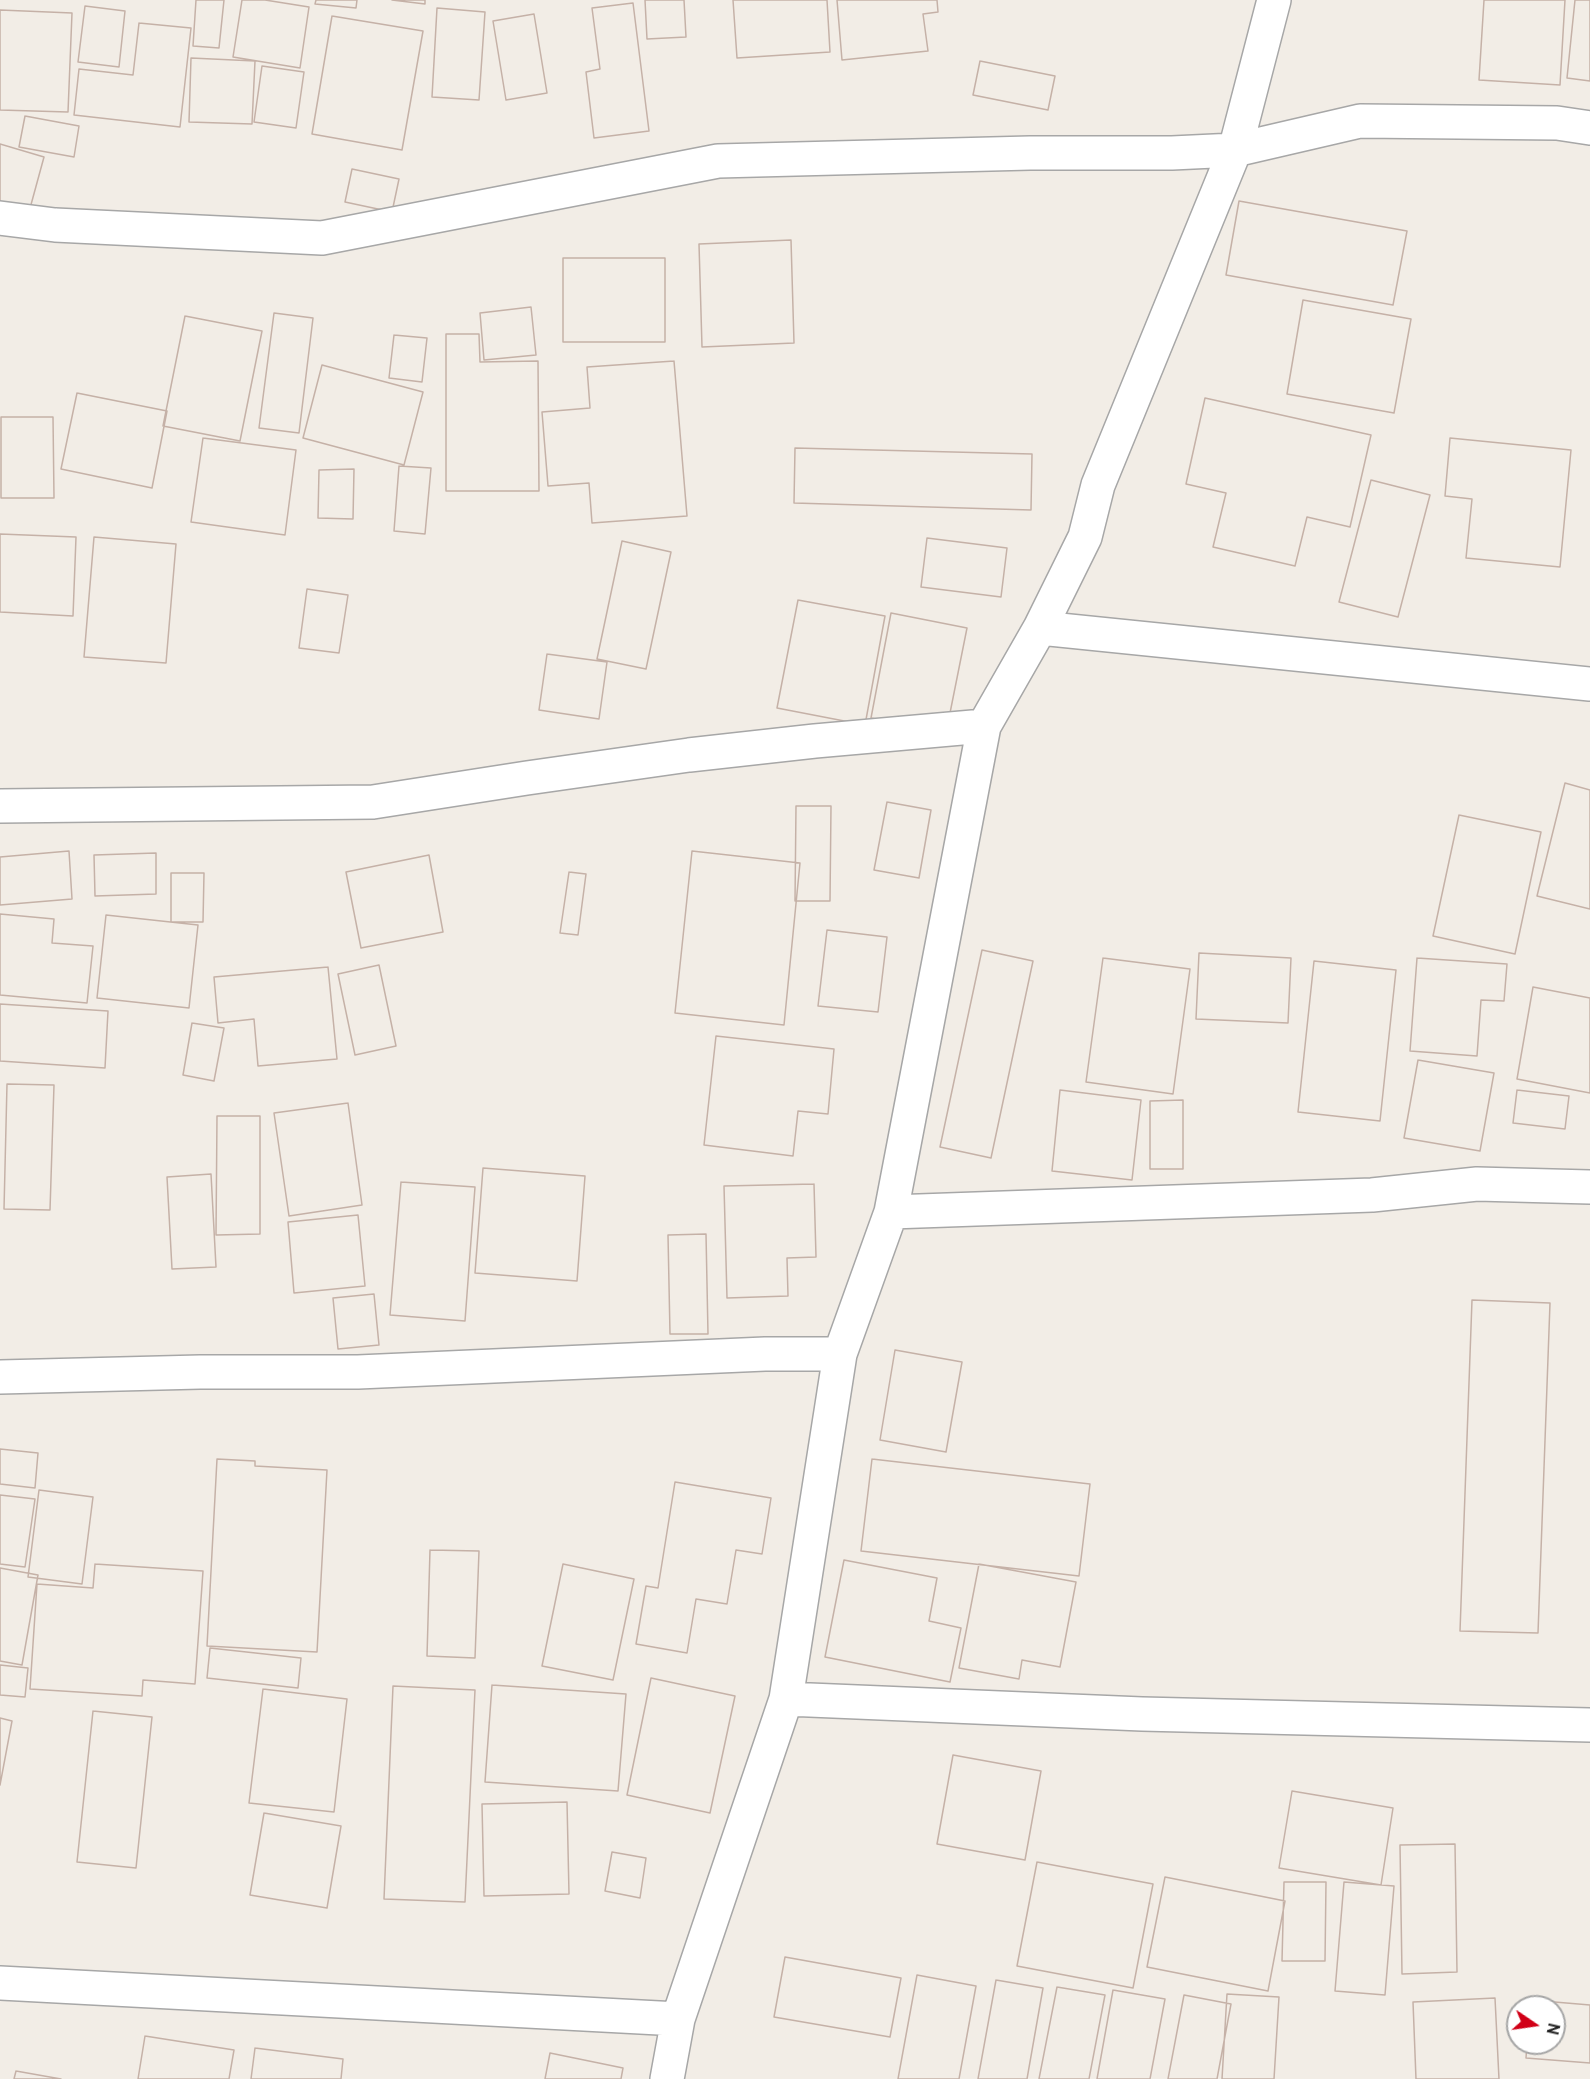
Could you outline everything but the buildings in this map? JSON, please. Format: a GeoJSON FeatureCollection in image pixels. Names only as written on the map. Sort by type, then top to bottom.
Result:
{"type":"FeatureCollection","features":[{"type":"Feature","properties":{"kind":"street"},"geometry":{"type":"LineString","coordinates":[[667,2079],[678,2019],[786,1699],[840,1354],[891,1212],[984,726],[1040,628],[1085,537],[1098,485],[1235,150],[1274,0]]}},
{"type":"Feature","properties":{"kind":"street"},"geometry":{"type":"LineString","coordinates":[[0,218],[54,225],[322,238],[718,161],[1235,150],[1360,122],[1557,123],[1590,128]]}},
{"type":"Feature","properties":{"kind":"street"},"geometry":{"type":"LineString","coordinates":[[1040,628],[1590,684]]}},
{"type":"Feature","properties":{"kind":"street"},"geometry":{"type":"LineString","coordinates":[[0,806],[373,802],[689,755],[984,726]]}},
{"type":"Feature","properties":{"kind":"street"},"geometry":{"type":"LineString","coordinates":[[891,1212],[1372,1195],[1477,1184],[1590,1187]]}},
{"type":"Feature","properties":{"kind":"street"},"geometry":{"type":"LineString","coordinates":[[0,1377],[200,1372],[358,1372],[753,1355],[840,1354]]}},
{"type":"Feature","properties":{"kind":"street"},"geometry":{"type":"LineString","coordinates":[[786,1699],[1142,1714],[1590,1725]]}},
{"type":"Feature","properties":{"kind":"street"},"geometry":{"type":"LineString","coordinates":[[0,1983],[678,2019]]}}]}
